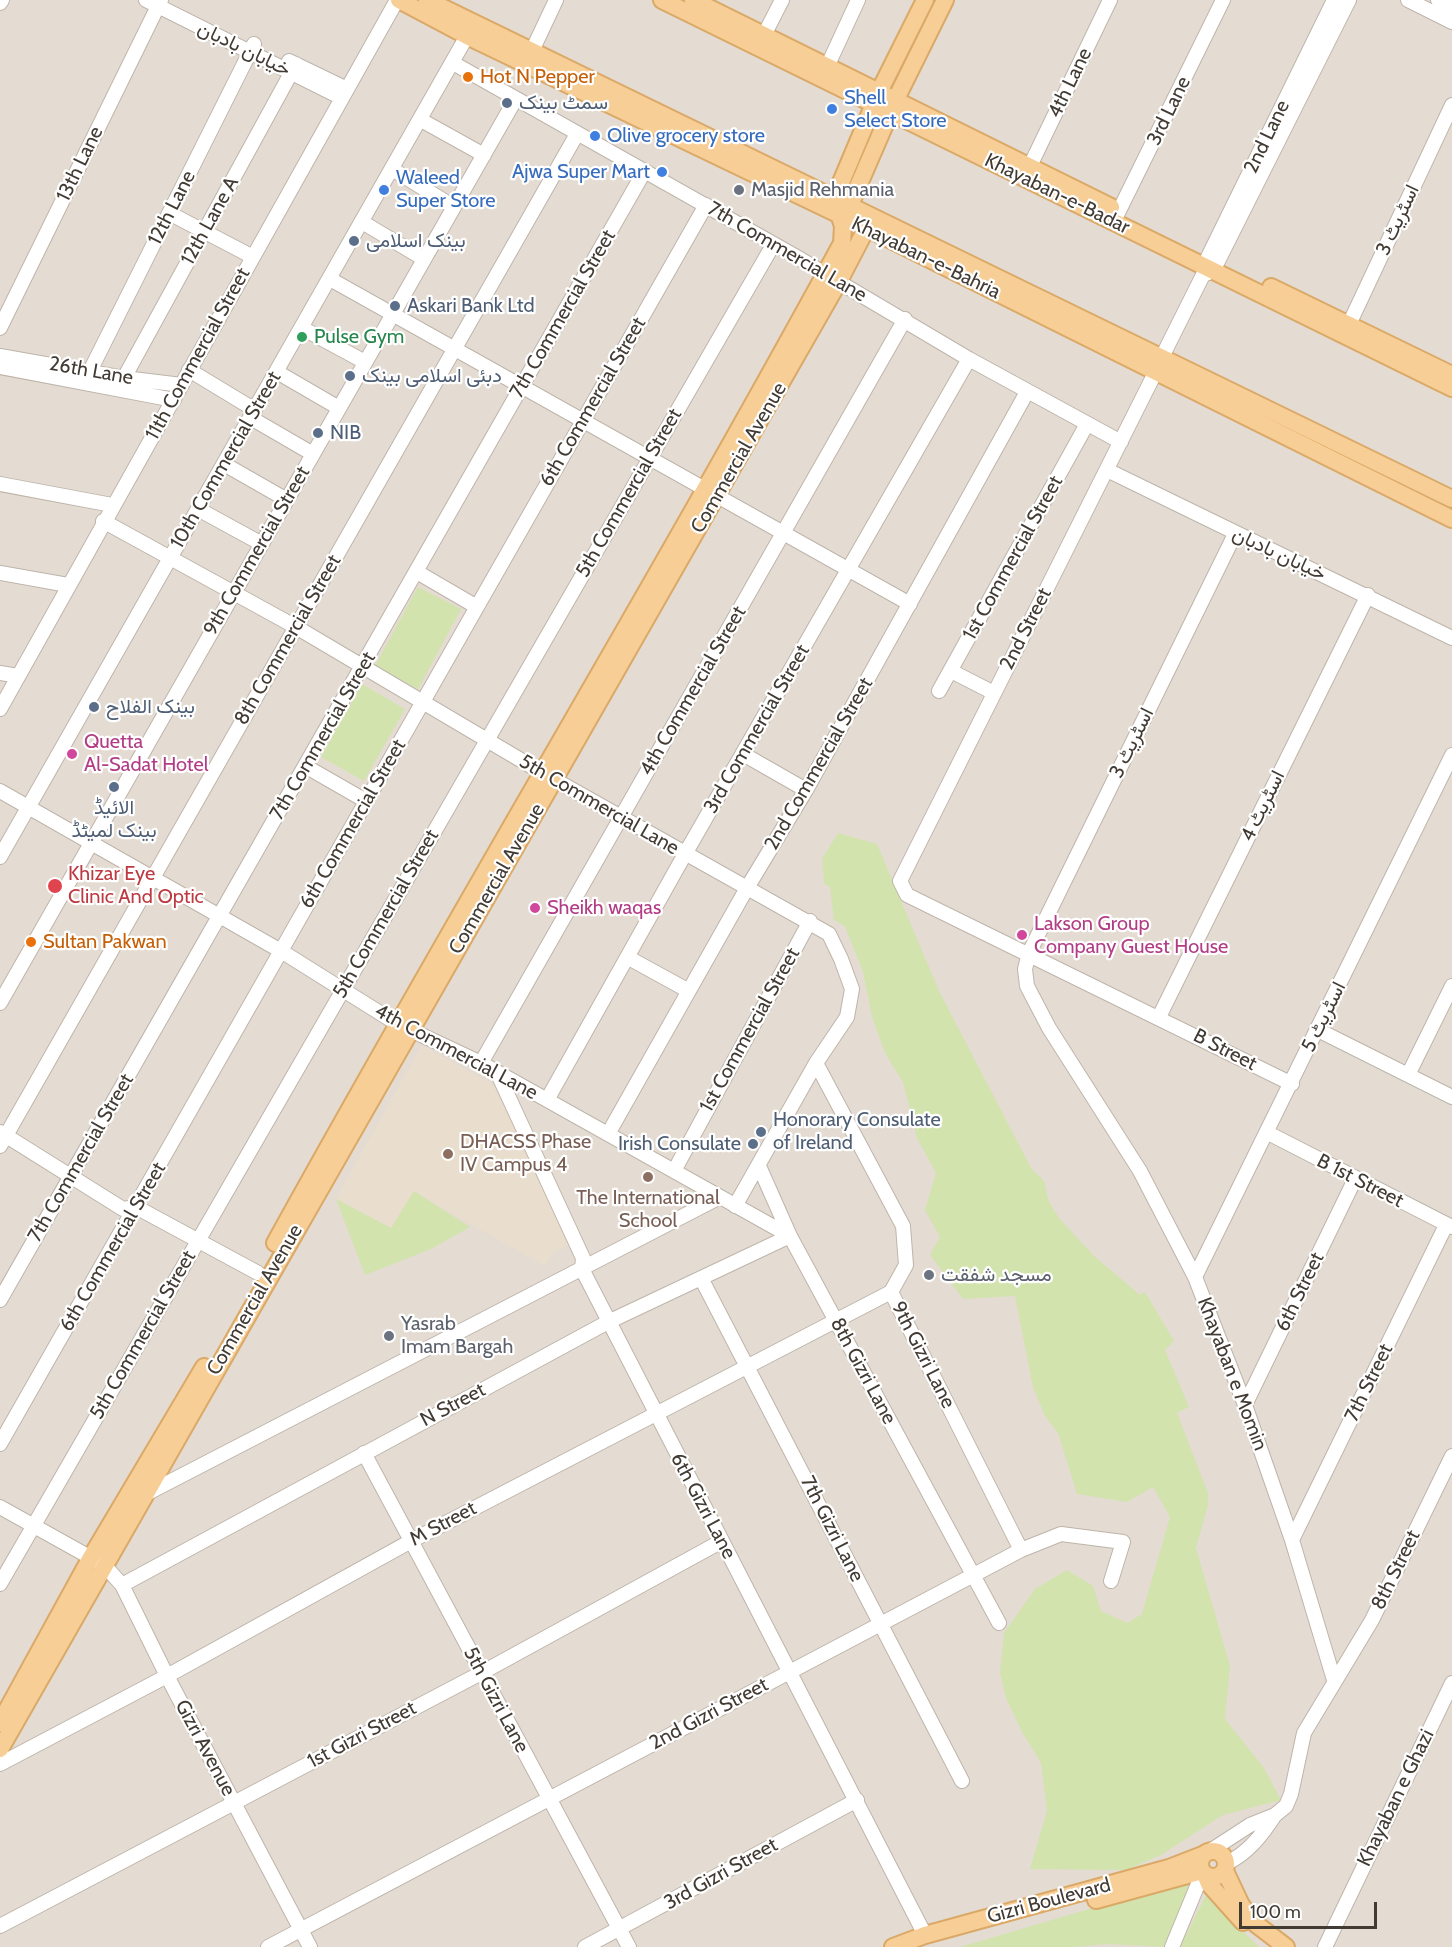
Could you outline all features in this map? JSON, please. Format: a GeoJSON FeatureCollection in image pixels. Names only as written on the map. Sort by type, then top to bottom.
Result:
{"type":"FeatureCollection","features":[{"type":"Feature","properties":{"kind":"main road","name":"Khayaban-e-Bahria"},"geometry":{"type":"LineString","coordinates":[[398,0],[467,36],[841,206],[1159,364],[1452,499]]}},
{"type":"Feature","properties":{"kind":"main road","name":"Khayaban-e-Bahria"},"geometry":{"type":"LineString","coordinates":[[428,0],[813,188],[841,206],[865,227],[1006,289]]}},
{"type":"Feature","properties":{"kind":"main road","name":"Khayaban-e-Badar"},"geometry":{"type":"LineString","coordinates":[[662,0],[827,67],[876,98]]}},
{"type":"Feature","properties":{"kind":"main road","name":"Commercial Avenue"},"geometry":{"type":"LineString","coordinates":[[832,277],[844,238],[841,206],[842,180],[876,98],[925,0]]}},
{"type":"Feature","properties":{"kind":"main road","name":"Commercial Avenue"},"geometry":{"type":"LineString","coordinates":[[841,206],[945,0]]}},
{"type":"Feature","properties":{"kind":"main road","name":"Khayaban-e-Badar"},"geometry":{"type":"LineString","coordinates":[[699,1],[761,41],[1117,216]]}},
{"type":"Feature","properties":{"kind":"main road","name":"Khayaban-e-Badar"},"geometry":{"type":"LineString","coordinates":[[892,106],[1030,166],[1209,266],[1452,375]]}},
{"type":"Feature","properties":{"kind":"main road"},"geometry":{"type":"LineString","coordinates":[[813,188],[842,180]]}},
{"type":"Feature","properties":{"kind":"main road","name":"Commercial Avenue"},"geometry":{"type":"LineString","coordinates":[[0,1749],[97,1562],[125,1502],[712,493],[832,277],[865,227]]}},
{"type":"Feature","properties":{"kind":"main road","name":"Khayaban-e-Badar"},"geometry":{"type":"LineString","coordinates":[[1347,329],[1452,388]]}},
{"type":"Feature","properties":{"kind":"main road","name":"Khayaban-e-Bahria"},"geometry":{"type":"LineString","coordinates":[[1159,364],[1452,519]]}},
{"type":"Feature","properties":{"kind":"main road","name":"Commercial Avenue"},"geometry":{"type":"LineString","coordinates":[[0,1723],[97,1562],[144,1495],[403,1026]]}},
{"type":"Feature","properties":{"kind":"main road"},"geometry":{"type":"LineString","coordinates":[[1270,1947],[1209,1884],[1200,1862],[1207,1852],[1222,1854],[1241,1905],[1256,1924],[1286,1947]]}},
{"type":"Feature","properties":{"kind":"main road","name":"Gizri Boulevard"},"geometry":{"type":"LineString","coordinates":[[927,1942],[1169,1868],[1207,1852]]}},
{"type":"Feature","properties":{"kind":"main road"},"geometry":{"type":"LineString","coordinates":[[1203,1872],[1215,1877],[1226,1867]]}},
{"type":"Feature","properties":{"kind":"main road","name":"Gizri Boulevard"},"geometry":{"type":"LineString","coordinates":[[893,1947],[927,1942],[1203,1872]]}},
{"type":"Feature","properties":{"kind":"street","name":"11th Commercial Street"},"geometry":{"type":"LineString","coordinates":[[0,709],[103,521],[398,0]]}},
{"type":"Feature","properties":{"kind":"street"},"geometry":{"type":"LineString","coordinates":[[532,51],[556,0]]}},
{"type":"Feature","properties":{"kind":"street"},"geometry":{"type":"LineString","coordinates":[[761,41],[782,0]]}},
{"type":"Feature","properties":{"kind":"street"},"geometry":{"type":"LineString","coordinates":[[827,67],[858,0]]}},
{"type":"Feature","properties":{"kind":"street","name":"4th Lane"},"geometry":{"type":"LineString","coordinates":[[1030,166],[1110,0]]}},
{"type":"Feature","properties":{"kind":"street","name":"3rd Lane"},"geometry":{"type":"LineString","coordinates":[[1117,216],[1223,0]]}},
{"type":"Feature","properties":{"kind":"street","name":"2nd Lane"},"geometry":{"type":"LineString","coordinates":[[1209,266],[1334,0]]}},
{"type":"Feature","properties":{"kind":"street"},"geometry":{"type":"LineString","coordinates":[[1209,266],[1349,0]]}},
{"type":"Feature","properties":{"kind":"street"},"geometry":{"type":"LineString","coordinates":[[1408,0],[1452,22]]}},
{"type":"Feature","properties":{"kind":"street"},"geometry":{"type":"LineString","coordinates":[[1438,0],[1452,7]]}},
{"type":"Feature","properties":{"kind":"street","name":"خیابان بادبان"},"geometry":{"type":"LineString","coordinates":[[157,2],[344,93]]}},
{"type":"Feature","properties":{"kind":"street","name":"13th Lane"},"geometry":{"type":"LineString","coordinates":[[0,328],[157,2]]}},
{"type":"Feature","properties":{"kind":"street","name":"10th Commercial Street"},"geometry":{"type":"LineString","coordinates":[[0,857],[467,36]]}},
{"type":"Feature","properties":{"kind":"street","name":"12th Lane"},"geometry":{"type":"LineString","coordinates":[[90,371],[252,48]]}},
{"type":"Feature","properties":{"kind":"street","name":"7th Commercial Lane"},"geometry":{"type":"LineString","coordinates":[[453,63],[832,277],[969,360],[1121,442]]}},
{"type":"Feature","properties":{"kind":"street","name":"12th Lane A"},"geometry":{"type":"LineString","coordinates":[[124,378],[294,68]]}},
{"type":"Feature","properties":{"kind":"street","name":"9th Commercial Street"},"geometry":{"type":"LineString","coordinates":[[0,1003],[515,99]]}},
{"type":"Feature","properties":{"kind":"street","name":"اسٹریٹ 3"},"geometry":{"type":"LineString","coordinates":[[1347,329],[1452,105]]}},
{"type":"Feature","properties":{"kind":"street"},"geometry":{"type":"LineString","coordinates":[[420,120],[484,155]]}},
{"type":"Feature","properties":{"kind":"street","name":"8th Commercial Street"},"geometry":{"type":"LineString","coordinates":[[2,1138],[153,878],[577,134]]}},
{"type":"Feature","properties":{"kind":"street"},"geometry":{"type":"LineString","coordinates":[[392,169],[454,207]]}},
{"type":"Feature","properties":{"kind":"street","name":"7th Commercial Street"},"geometry":{"type":"LineString","coordinates":[[0,1300],[644,172]]}},
{"type":"Feature","properties":{"kind":"street","name":"6th Commercial Street"},"geometry":{"type":"LineString","coordinates":[[0,1443],[706,205]]}},
{"type":"Feature","properties":{"kind":"street"},"geometry":{"type":"LineString","coordinates":[[169,213],[253,257]]}},
{"type":"Feature","properties":{"kind":"street"},"geometry":{"type":"LineString","coordinates":[[362,222],[424,259]]}},
{"type":"Feature","properties":{"kind":"street","name":"5th Commercial Street"},"geometry":{"type":"LineString","coordinates":[[0,1584],[773,245]]}},
{"type":"Feature","properties":{"kind":"street","name":"2nd Street"},"geometry":{"type":"LineString","coordinates":[[1029,953],[907,895],[902,887],[902,874],[1209,266]]}},
{"type":"Feature","properties":{"kind":"street"},"geometry":{"type":"LineString","coordinates":[[330,279],[910,604]]}},
{"type":"Feature","properties":{"kind":"street","name":"4th Commercial Street"},"geometry":{"type":"LineString","coordinates":[[481,1063],[905,320]]}},
{"type":"Feature","properties":{"kind":"street"},"geometry":{"type":"LineString","coordinates":[[302,328],[365,362]]}},
{"type":"Feature","properties":{"kind":"street","name":"26th Lane"},"geometry":{"type":"LineString","coordinates":[[0,356],[124,378],[182,385]]}},
{"type":"Feature","properties":{"kind":"street","name":"3rd Commercial Street"},"geometry":{"type":"LineString","coordinates":[[547,1100],[685,854],[969,360]]}},
{"type":"Feature","properties":{"kind":"street"},"geometry":{"type":"LineString","coordinates":[[0,367],[174,399]]}},
{"type":"Feature","properties":{"kind":"street"},"geometry":{"type":"LineString","coordinates":[[189,370],[313,453]]}},
{"type":"Feature","properties":{"kind":"street"},"geometry":{"type":"LineString","coordinates":[[277,372],[339,408]]}},
{"type":"Feature","properties":{"kind":"street","name":"2nd Commercial Street"},"geometry":{"type":"LineString","coordinates":[[608,1134],[747,888],[806,790],[1028,392]]}},
{"type":"Feature","properties":{"kind":"street","name":"1st Commercial Street"},"geometry":{"type":"LineString","coordinates":[[939,691],[1088,424]]}},
{"type":"Feature","properties":{"kind":"street"},"geometry":{"type":"LineString","coordinates":[[224,464],[287,500]]}},
{"type":"Feature","properties":{"kind":"street","name":"خیابان بادبان"},"geometry":{"type":"LineString","coordinates":[[1107,470],[1235,534],[1368,595],[1452,638]]}},
{"type":"Feature","properties":{"kind":"street"},"geometry":{"type":"LineString","coordinates":[[0,484],[112,505]]}},
{"type":"Feature","properties":{"kind":"street"},"geometry":{"type":"LineString","coordinates":[[198,509],[262,544]]}},
{"type":"Feature","properties":{"kind":"street","name":"5th Commercial Lane"},"geometry":{"type":"LineString","coordinates":[[103,521],[296,627],[548,776],[685,854],[810,921],[829,934],[842,959],[852,989],[847,1017],[816,1063],[735,1206]]}},
{"type":"Feature","properties":{"kind":"street","name":"اسٹریٹ 3"},"geometry":{"type":"LineString","coordinates":[[1029,953],[1235,534]]}},
{"type":"Feature","properties":{"kind":"street"},"geometry":{"type":"LineString","coordinates":[[417,572],[477,607]]}},
{"type":"Feature","properties":{"kind":"street"},"geometry":{"type":"LineString","coordinates":[[0,573],[68,585]]}},
{"type":"Feature","properties":{"kind":"street","name":"اسٹریٹ 4"},"geometry":{"type":"LineString","coordinates":[[1159,1017],[1368,595]]}},
{"type":"Feature","properties":{"kind":"street"},"geometry":{"type":"LineString","coordinates":[[951,670],[994,693]]}},
{"type":"Feature","properties":{"kind":"street"},"geometry":{"type":"LineString","coordinates":[[0,673],[18,676]]}},
{"type":"Feature","properties":{"kind":"street"},"geometry":{"type":"LineString","coordinates":[[743,754],[806,790]]}},
{"type":"Feature","properties":{"kind":"street","name":"اسٹریٹ 5"},"geometry":{"type":"LineString","coordinates":[[1195,1277],[1268,1133],[1452,755]]}},
{"type":"Feature","properties":{"kind":"street"},"geometry":{"type":"LineString","coordinates":[[306,766],[366,801]]}},
{"type":"Feature","properties":{"kind":"street","name":"4th Commercial Lane"},"geometry":{"type":"LineString","coordinates":[[0,791],[90,845],[281,951],[403,1026],[481,1063],[790,1236]]}},
{"type":"Feature","properties":{"kind":"street","name":"1st Commercial Street"},"geometry":{"type":"LineString","coordinates":[[674,1171],[810,921]]}},
{"type":"Feature","properties":{"kind":"street","name":"B Street"},"geometry":{"type":"LineString","coordinates":[[1029,953],[1292,1084]]}},
{"type":"Feature","properties":{"kind":"street","name":"Khayaban e Momin"},"geometry":{"type":"LineString","coordinates":[[1029,953],[1025,969],[1027,986],[1049,1028],[1140,1171],[1195,1277],[1245,1404],[1292,1540],[1334,1680]]}},
{"type":"Feature","properties":{"kind":"street"},"geometry":{"type":"LineString","coordinates":[[627,957],[689,991]]}},
{"type":"Feature","properties":{"kind":"street"},"geometry":{"type":"LineString","coordinates":[[1408,1075],[1452,986]]}},
{"type":"Feature","properties":{"kind":"street"},"geometry":{"type":"LineString","coordinates":[[1318,1030],[1452,1097]]}},
{"type":"Feature","properties":{"kind":"street","name":"9th Gizri Lane"},"geometry":{"type":"LineString","coordinates":[[816,1063],[903,1226],[906,1265],[891,1292],[1021,1550]]}},
{"type":"Feature","properties":{"kind":"street","name":"6th Gizri Lane"},"geometry":{"type":"LineString","coordinates":[[497,1072],[583,1258],[582,1269],[608,1322],[857,1800],[927,1942]]}},
{"type":"Feature","properties":{"kind":"street","name":"B 1st Street"},"geometry":{"type":"LineString","coordinates":[[1268,1133],[1449,1226]]}},
{"type":"Feature","properties":{"kind":"street"},"geometry":{"type":"LineString","coordinates":[[2,1138],[70,1175],[123,1209],[136,1207],[258,1273]]}},
{"type":"Feature","properties":{"kind":"street","name":"8th Gizri Lane"},"geometry":{"type":"LineString","coordinates":[[759,1166],[790,1236],[999,1623]]}},
{"type":"Feature","properties":{"kind":"street","name":"6th Street"},"geometry":{"type":"LineString","coordinates":[[1245,1404],[1355,1179]]}},
{"type":"Feature","properties":{"kind":"street"},"geometry":{"type":"LineString","coordinates":[[125,1502],[144,1495],[720,1197]]}},
{"type":"Feature","properties":{"kind":"street","name":"7th Street"},"geometry":{"type":"LineString","coordinates":[[1292,1540],[1449,1226]]}},
{"type":"Feature","properties":{"kind":"street","name":"N Street"},"geometry":{"type":"LineString","coordinates":[[122,1585],[608,1322],[790,1236]]}},
{"type":"Feature","properties":{"kind":"street","name":"7th Gizri Lane"},"geometry":{"type":"LineString","coordinates":[[701,1278],[962,1781]]}},
{"type":"Feature","properties":{"kind":"street","name":"M Street"},"geometry":{"type":"LineString","coordinates":[[0,1764],[167,1676],[411,1541],[891,1292]]}},
{"type":"Feature","properties":{"kind":"street","name":"5th Gizri Lane"},"geometry":{"type":"LineString","coordinates":[[364,1453],[629,1947]]}},
{"type":"Feature","properties":{"kind":"street","name":"8th Street"},"geometry":{"type":"LineString","coordinates":[[1334,1680],[1372,1620],[1452,1456]]}},
{"type":"Feature","properties":{"kind":"street","name":"Gizri Avenue"},"geometry":{"type":"LineString","coordinates":[[0,1507],[97,1562],[122,1585],[167,1676],[310,1947]]}},
{"type":"Feature","properties":{"kind":"street","name":"2nd Gizri Street"},"geometry":{"type":"LineString","coordinates":[[268,1947],[1021,1550],[1062,1534],[1123,1542],[1111,1581]]}},
{"type":"Feature","properties":{"kind":"street","name":"1st Gizri Street"},"geometry":{"type":"LineString","coordinates":[[0,1926],[483,1672],[722,1541]]}},
{"type":"Feature","properties":{"kind":"street"},"geometry":{"type":"LineString","coordinates":[[1226,1867],[1257,1839],[1275,1815],[1286,1806],[1291,1794],[1304,1733],[1334,1680]]}},
{"type":"Feature","properties":{"kind":"street","name":"Khayaban e Ghazi"},"geometry":{"type":"LineString","coordinates":[[1325,1947],[1452,1683]]}},
{"type":"Feature","properties":{"kind":"street","name":"3rd Gizri Street"},"geometry":{"type":"LineString","coordinates":[[585,1947],[857,1800]]}},
{"type":"Feature","properties":{"kind":"street"},"geometry":{"type":"LineString","coordinates":[[1207,1852],[1250,1825],[1275,1815]]}},
{"type":"Feature","properties":{"kind":"street"},"geometry":{"type":"LineString","coordinates":[[1172,1947],[1203,1872]]}},
{"type":"Feature","properties":{"kind":"shaded area"},"geometry":{"type":"Polygon","coordinates":[[[0,0],[1452,0],[1452,1947],[0,1947],[0,0]]]}},
{"type":"Feature","properties":{"kind":"shaded area"},"geometry":{"type":"Polygon","coordinates":[[[422,1045],[493,1085],[573,1244],[554,1251],[545,1266],[414,1192],[391,1228],[336,1199],[422,1045]]]}},
{"type":"Feature","properties":{"kind":"green space"},"geometry":{"type":"Polygon","coordinates":[[[418,587],[461,609],[418,689],[375,666],[418,587]]]}},
{"type":"Feature","properties":{"kind":"green space"},"geometry":{"type":"Polygon","coordinates":[[[362,684],[405,709],[364,781],[321,757],[362,684]]]}},
{"type":"Feature","properties":{"kind":"green space"},"geometry":{"type":"Polygon","coordinates":[[[838,833],[877,844],[939,991],[1031,1168],[1044,1181],[1049,1202],[1059,1218],[1093,1255],[1140,1295],[1145,1292],[1174,1341],[1165,1350],[1189,1407],[1177,1413],[1208,1493],[1208,1505],[1196,1548],[1230,1666],[1225,1719],[1264,1768],[1281,1800],[1223,1815],[1161,1855],[1126,1870],[1030,1869],[1047,1811],[1041,1763],[1022,1732],[1006,1698],[1000,1672],[1004,1633],[1035,1589],[1067,1570],[1093,1586],[1101,1611],[1127,1623],[1142,1614],[1170,1517],[1153,1487],[1127,1502],[1077,1494],[1058,1433],[1045,1416],[1033,1387],[1015,1296],[963,1299],[930,1255],[940,1237],[925,1210],[936,1173],[917,1138],[903,1082],[885,1053],[872,1017],[863,972],[845,926],[834,920],[830,887],[824,884],[822,859],[838,833]]]}},
{"type":"Feature","properties":{"kind":"green space"},"geometry":{"type":"Polygon","coordinates":[[[414,1191],[470,1227],[431,1249],[365,1275],[336,1199],[391,1228],[414,1191]]]}},
{"type":"Feature","properties":{"kind":"green space"},"geometry":{"type":"Polygon","coordinates":[[[1181,1882],[1195,1888],[1168,1947],[1107,1944],[1073,1947],[960,1947],[1181,1882]]]}},
{"type":"Feature","properties":{"kind":"green space"},"geometry":{"type":"Polygon","coordinates":[[[1206,1895],[1259,1947],[1180,1947],[1206,1895]]]}},
{"type":"Feature","properties":{"kind":"place","name":"Hot N Pepper"},"geometry":{"type":"Point","coordinates":[468,77]}},
{"type":"Feature","properties":{"kind":"place","name":"سمٹ بینک"},"geometry":{"type":"Point","coordinates":[507,103]}},
{"type":"Feature","properties":{"kind":"place","name":"Shell Select Store"},"geometry":{"type":"Point","coordinates":[832,109]}},
{"type":"Feature","properties":{"kind":"place","name":"Olive grocery store"},"geometry":{"type":"Point","coordinates":[595,136]}},
{"type":"Feature","properties":{"kind":"place","name":"Ajwa Super Mart"},"geometry":{"type":"Point","coordinates":[662,172]}},
{"type":"Feature","properties":{"kind":"place","name":"Waleed Super Store"},"geometry":{"type":"Point","coordinates":[384,190]}},
{"type":"Feature","properties":{"kind":"place","name":"Masjid Rehmania"},"geometry":{"type":"Point","coordinates":[739,190]}},
{"type":"Feature","properties":{"kind":"place","name":"بینک اسلامی"},"geometry":{"type":"Point","coordinates":[354,241]}},
{"type":"Feature","properties":{"kind":"place","name":"Askari Bank Ltd"},"geometry":{"type":"Point","coordinates":[395,306]}},
{"type":"Feature","properties":{"kind":"place","name":"Pulse Gym"},"geometry":{"type":"Point","coordinates":[302,337]}},
{"type":"Feature","properties":{"kind":"place","name":"دبئی اسلامی بینک"},"geometry":{"type":"Point","coordinates":[350,376]}},
{"type":"Feature","properties":{"kind":"place","name":"NIB"},"geometry":{"type":"Point","coordinates":[318,433]}},
{"type":"Feature","properties":{"kind":"place","name":"بینک الفلاح"},"geometry":{"type":"Point","coordinates":[94,707]}},
{"type":"Feature","properties":{"kind":"place","name":"Quetta Al-Sadat Hotel"},"geometry":{"type":"Point","coordinates":[72,754]}},
{"type":"Feature","properties":{"kind":"place","name":"الائیڈ بینک لمیٹڈ"},"geometry":{"type":"Point","coordinates":[114,787]}},
{"type":"Feature","properties":{"kind":"place","name":"Khizar Eye Clinic And Optic"},"geometry":{"type":"Point","coordinates":[55,886]}},
{"type":"Feature","properties":{"kind":"place","name":"Sheikh waqas"},"geometry":{"type":"Point","coordinates":[535,908]}},
{"type":"Feature","properties":{"kind":"place","name":"Lakson Group Company Guest House"},"geometry":{"type":"Point","coordinates":[1022,935]}},
{"type":"Feature","properties":{"kind":"place","name":"Sultan Pakwan"},"geometry":{"type":"Point","coordinates":[31,942]}},
{"type":"Feature","properties":{"kind":"place","name":"Honorary Consulate of Ireland"},"geometry":{"type":"Point","coordinates":[761,1132]}},
{"type":"Feature","properties":{"kind":"place","name":"Irish Consulate"},"geometry":{"type":"Point","coordinates":[753,1144]}},
{"type":"Feature","properties":{"kind":"place","name":"DHACSS Phase IV Campus 4"},"geometry":{"type":"Point","coordinates":[448,1154]}},
{"type":"Feature","properties":{"kind":"place","name":"The International School"},"geometry":{"type":"Point","coordinates":[648,1177]}},
{"type":"Feature","properties":{"kind":"place","name":"مسجد شفقت"},"geometry":{"type":"Point","coordinates":[929,1275]}},
{"type":"Feature","properties":{"kind":"place","name":"Yasrab Imam Bargah"},"geometry":{"type":"Point","coordinates":[389,1336]}}]}
